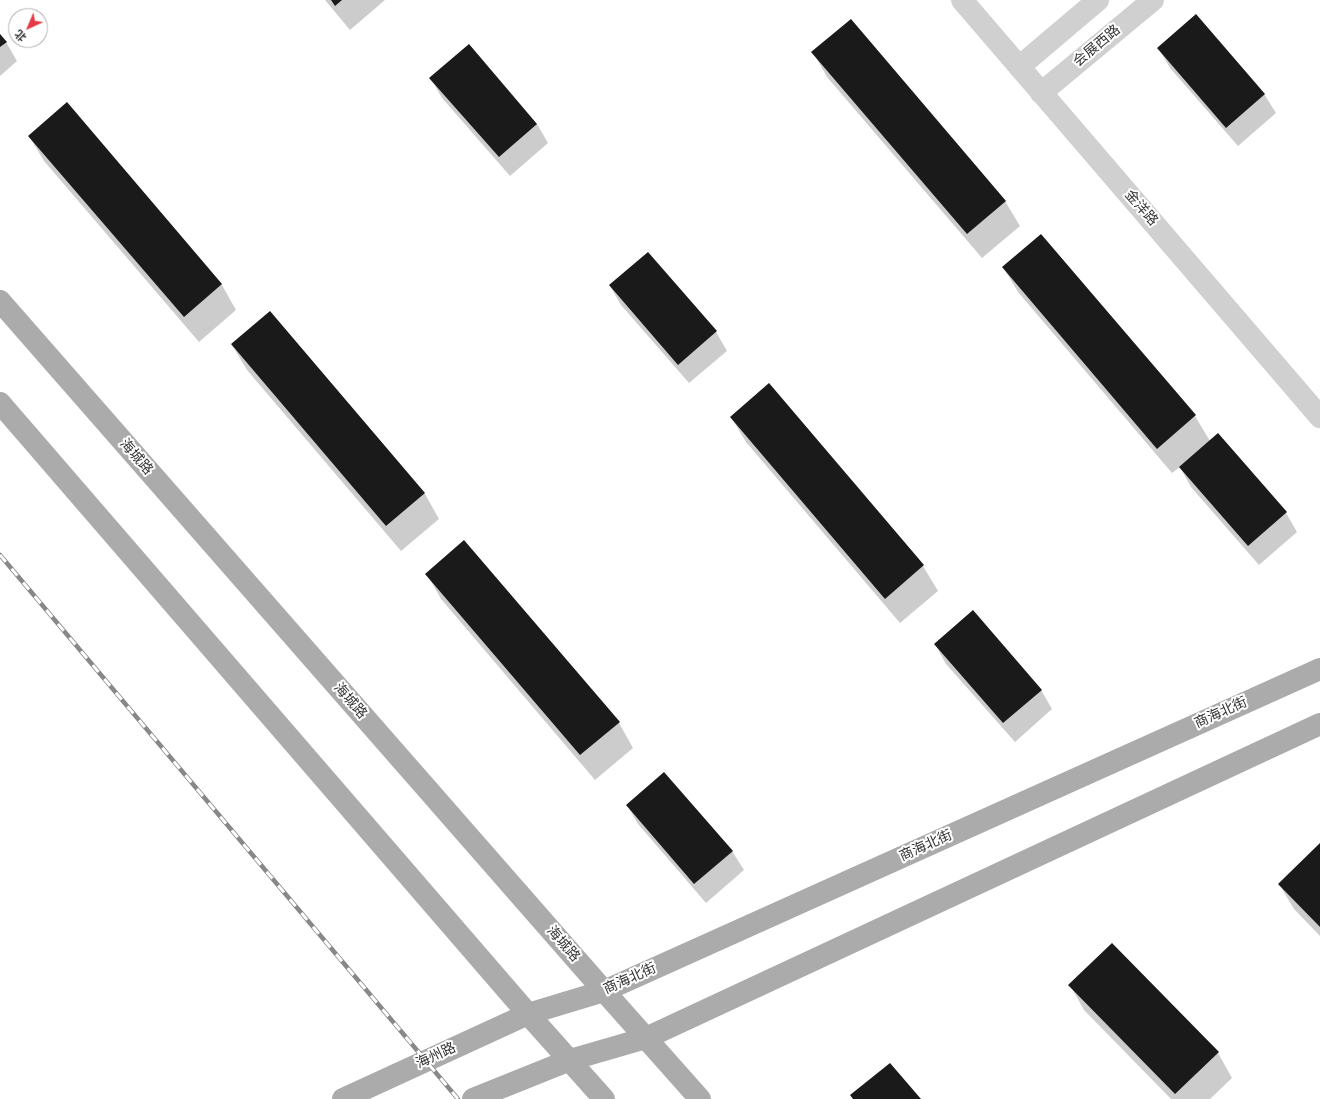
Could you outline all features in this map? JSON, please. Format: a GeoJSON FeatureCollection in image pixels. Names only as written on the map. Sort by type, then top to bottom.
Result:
{"type":"FeatureCollection","features":[{"type":"Feature","properties":{"kind":"main road","name":"海城路"},"geometry":{"type":"LineString","coordinates":[[0,301],[700,1099]]}},
{"type":"Feature","properties":{"kind":"main road"},"geometry":{"type":"LineString","coordinates":[[0,403],[528,1014],[604,1099]]}},
{"type":"Feature","properties":{"kind":"main road","name":"商海北街"},"geometry":{"type":"LineString","coordinates":[[528,1014],[604,991],[1320,669]]}},
{"type":"Feature","properties":{"kind":"main road"},"geometry":{"type":"LineString","coordinates":[[474,1099],[570,1060],[646,1038],[1320,724]]}},
{"type":"Feature","properties":{"kind":"main road","name":"海州路"},"geometry":{"type":"LineString","coordinates":[[343,1099],[528,1014]]}},
{"type":"Feature","properties":{"kind":"street","name":"金洋路"},"geometry":{"type":"LineString","coordinates":[[962,0],[1320,417]]}},
{"type":"Feature","properties":{"kind":"street"},"geometry":{"type":"LineString","coordinates":[[1019,67],[1098,0]]}},
{"type":"Feature","properties":{"kind":"street","name":"会展西路"},"geometry":{"type":"LineString","coordinates":[[1041,92],[1153,0]]}},
{"type":"Feature","properties":{"kind":"building"},"geometry":{"type":"Polygon","coordinates":[[[331,0],[342,0],[335,6],[331,0]]]}},
{"type":"Feature","properties":{"kind":"building"},"geometry":{"type":"Polygon","coordinates":[[[1196,14],[1265,94],[1226,128],[1157,48],[1196,14]]]}},
{"type":"Feature","properties":{"kind":"building"},"geometry":{"type":"Polygon","coordinates":[[[851,19],[1006,201],[967,234],[811,52],[851,19]]]}},
{"type":"Feature","properties":{"kind":"building"},"geometry":{"type":"Polygon","coordinates":[[[0,34],[7,42],[0,47],[0,34]]]}},
{"type":"Feature","properties":{"kind":"building"},"geometry":{"type":"Polygon","coordinates":[[[469,44],[537,124],[499,157],[429,78],[469,44]]]}},
{"type":"Feature","properties":{"kind":"building"},"geometry":{"type":"Polygon","coordinates":[[[67,102],[222,284],[184,317],[28,136],[67,102]]]}},
{"type":"Feature","properties":{"kind":"building"},"geometry":{"type":"Polygon","coordinates":[[[1041,234],[1196,415],[1157,449],[1002,267],[1041,234]]]}},
{"type":"Feature","properties":{"kind":"building"},"geometry":{"type":"Polygon","coordinates":[[[648,252],[717,331],[678,365],[609,285],[648,252]]]}},
{"type":"Feature","properties":{"kind":"building"},"geometry":{"type":"Polygon","coordinates":[[[270,311],[425,493],[386,526],[231,344],[270,311]]]}},
{"type":"Feature","properties":{"kind":"building"},"geometry":{"type":"Polygon","coordinates":[[[769,383],[924,565],[885,599],[730,417],[769,383]]]}},
{"type":"Feature","properties":{"kind":"building"},"geometry":{"type":"Polygon","coordinates":[[[1218,433],[1287,512],[1248,546],[1179,467],[1218,433]]]}},
{"type":"Feature","properties":{"kind":"building"},"geometry":{"type":"Polygon","coordinates":[[[464,540],[620,722],[580,755],[425,574],[464,540]]]}},
{"type":"Feature","properties":{"kind":"building"},"geometry":{"type":"Polygon","coordinates":[[[973,610],[1042,690],[1003,723],[934,644],[973,610]]]}},
{"type":"Feature","properties":{"kind":"building"},"geometry":{"type":"Polygon","coordinates":[[[664,772],[733,851],[694,884],[626,805],[664,772]]]}},
{"type":"Feature","properties":{"kind":"building"},"geometry":{"type":"Polygon","coordinates":[[[1320,843],[1320,927],[1278,884],[1320,843]]]}},
{"type":"Feature","properties":{"kind":"building"},"geometry":{"type":"Polygon","coordinates":[[[1112,943],[1219,1052],[1175,1094],[1068,985],[1112,943]]]}},
{"type":"Feature","properties":{"kind":"building"},"geometry":{"type":"Polygon","coordinates":[[[890,1063],[921,1099],[853,1099],[850,1095],[890,1063]]]}},
{"type":"Feature","properties":{"kind":"railway"},"geometry":{"type":"LineString","coordinates":[[0,555],[458,1099]]}}]}
